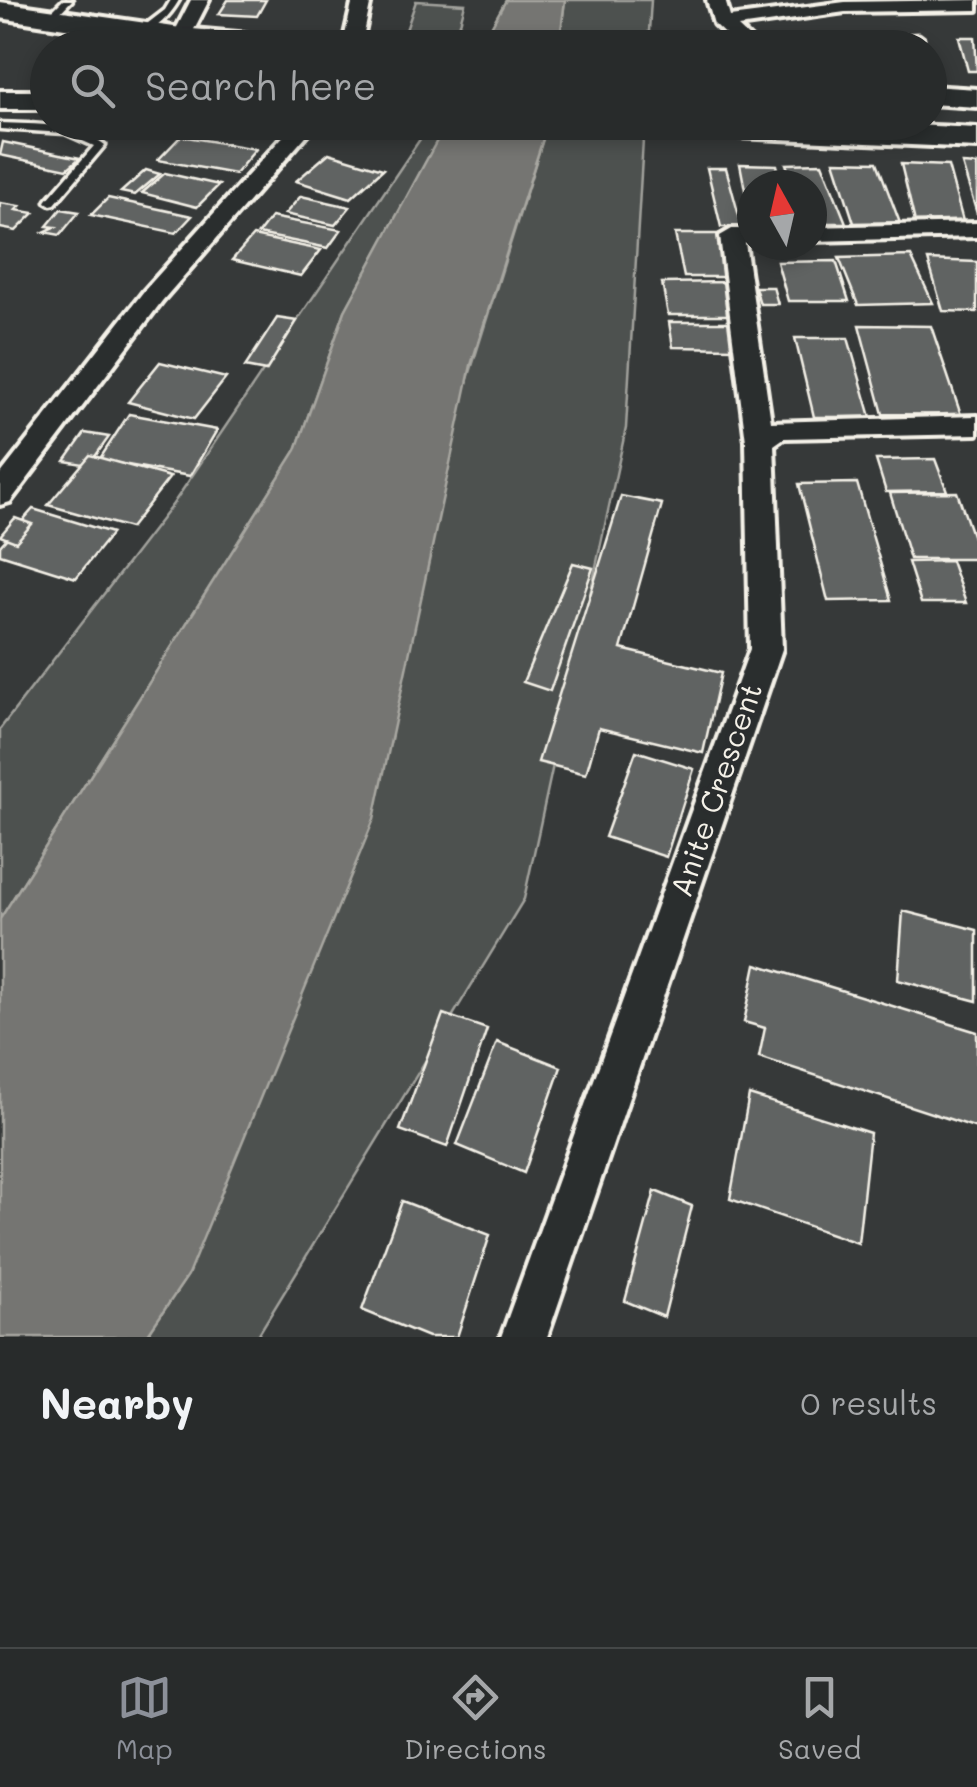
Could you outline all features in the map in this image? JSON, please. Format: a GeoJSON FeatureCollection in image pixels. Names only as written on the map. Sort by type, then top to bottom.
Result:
{"type":"FeatureCollection","features":[{"type":"Feature","properties":{"kind":"main road"},"geometry":{"type":"LineString","coordinates":[[0,10],[58,9],[135,30]]}},
{"type":"Feature","properties":{"kind":"main road"},"geometry":{"type":"LineString","coordinates":[[947,97],[977,98]]}},
{"type":"Feature","properties":{"kind":"main road"},"geometry":{"type":"LineString","coordinates":[[0,100],[30,100]]}},
{"type":"Feature","properties":{"kind":"main road"},"geometry":{"type":"LineString","coordinates":[[947,137],[977,138]]}},
{"type":"Feature","properties":{"kind":"street"},"geometry":{"type":"LineString","coordinates":[[185,30],[200,0]]}},
{"type":"Feature","properties":{"kind":"street"},"geometry":{"type":"LineString","coordinates":[[355,30],[362,0]]}},
{"type":"Feature","properties":{"kind":"street"},"geometry":{"type":"LineString","coordinates":[[716,0],[723,24],[730,30]]}},
{"type":"Feature","properties":{"kind":"street"},"geometry":{"type":"LineString","coordinates":[[723,24],[845,7],[977,6]]}},
{"type":"Feature","properties":{"kind":"street"},"geometry":{"type":"LineString","coordinates":[[0,495],[153,296],[292,140]]}},
{"type":"Feature","properties":{"kind":"street"},"geometry":{"type":"LineString","coordinates":[[827,234],[977,230]]}},
{"type":"Feature","properties":{"kind":"street","name":"Anite Crescent"},"geometry":{"type":"LineString","coordinates":[[524,1337],[766,648],[760,441],[732,236],[737,236]]}},
{"type":"Feature","properties":{"kind":"street"},"geometry":{"type":"LineString","coordinates":[[760,441],[778,429],[977,425]]}},
{"type":"Feature","properties":{"kind":"lane"},"geometry":{"type":"LineString","coordinates":[[145,30],[168,12],[175,0]]}},
{"type":"Feature","properties":{"kind":"lane"},"geometry":{"type":"LineString","coordinates":[[0,126],[30,129]]}},
{"type":"Feature","properties":{"kind":"lane"},"geometry":{"type":"LineString","coordinates":[[51,202],[100,144],[94,140]]}},
{"type":"Feature","properties":{"kind":"shaded area"},"geometry":{"type":"Polygon","coordinates":[[[506,0],[565,0],[561,30],[489,30],[506,0]]]}},
{"type":"Feature","properties":{"kind":"shaded area"},"geometry":{"type":"Polygon","coordinates":[[[565,0],[651,0],[649,30],[561,30],[565,0]]]}},
{"type":"Feature","properties":{"kind":"shaded area"},"geometry":{"type":"Polygon","coordinates":[[[416,1],[465,4],[458,30],[406,30],[416,1]]]}},
{"type":"Feature","properties":{"kind":"shaded area"},"geometry":{"type":"Polygon","coordinates":[[[419,140],[438,140],[345,311],[296,450],[0,919],[0,729],[173,504],[419,140]]]}},
{"type":"Feature","properties":{"kind":"shaded area"},"geometry":{"type":"Polygon","coordinates":[[[437,140],[543,140],[471,365],[374,819],[188,1275],[146,1337],[0,1337],[0,919],[296,450],[345,311],[437,140]]]}},
{"type":"Feature","properties":{"kind":"shaded area"},"geometry":{"type":"Polygon","coordinates":[[[543,140],[643,140],[626,428],[524,899],[257,1337],[146,1337],[188,1275],[543,140]]]}},
{"type":"Feature","properties":{"kind":"building"},"geometry":{"type":"Polygon","coordinates":[[[228,0],[266,0],[257,16],[219,14],[228,0]]]}},
{"type":"Feature","properties":{"kind":"building"},"geometry":{"type":"Polygon","coordinates":[[[959,37],[975,37],[977,71],[968,71],[959,37]]]}},
{"type":"Feature","properties":{"kind":"building"},"geometry":{"type":"Polygon","coordinates":[[[177,140],[204,140],[256,149],[235,174],[158,160],[177,140]]]}},
{"type":"Feature","properties":{"kind":"building"},"geometry":{"type":"Polygon","coordinates":[[[3,142],[80,158],[67,169],[0,155],[3,142]]]}},
{"type":"Feature","properties":{"kind":"building"},"geometry":{"type":"Polygon","coordinates":[[[329,153],[383,169],[351,198],[296,181],[329,153]]]}},
{"type":"Feature","properties":{"kind":"building"},"geometry":{"type":"Polygon","coordinates":[[[834,161],[877,162],[900,223],[854,223],[834,161]]]}},
{"type":"Feature","properties":{"kind":"building"},"geometry":{"type":"Polygon","coordinates":[[[822,163],[825,170],[788,170],[786,164],[822,163]]]}},
{"type":"Feature","properties":{"kind":"building"},"geometry":{"type":"Polygon","coordinates":[[[740,164],[777,165],[778,170],[741,170],[740,164]]]}},
{"type":"Feature","properties":{"kind":"building"},"geometry":{"type":"Polygon","coordinates":[[[901,164],[948,166],[964,225],[915,222],[901,164]]]}},
{"type":"Feature","properties":{"kind":"building"},"geometry":{"type":"Polygon","coordinates":[[[962,164],[977,165],[977,214],[962,164]]]}},
{"type":"Feature","properties":{"kind":"building"},"geometry":{"type":"Polygon","coordinates":[[[707,168],[726,168],[737,209],[737,227],[721,227],[707,168]]]}},
{"type":"Feature","properties":{"kind":"building"},"geometry":{"type":"Polygon","coordinates":[[[146,170],[160,174],[135,195],[121,192],[146,170]]]}},
{"type":"Feature","properties":{"kind":"building"},"geometry":{"type":"Polygon","coordinates":[[[165,173],[219,185],[197,207],[142,193],[165,173]]]}},
{"type":"Feature","properties":{"kind":"building"},"geometry":{"type":"Polygon","coordinates":[[[827,176],[846,223],[827,223],[827,176]]]}},
{"type":"Feature","properties":{"kind":"building"},"geometry":{"type":"Polygon","coordinates":[[[301,196],[350,207],[335,225],[285,214],[301,196]]]}},
{"type":"Feature","properties":{"kind":"building"},"geometry":{"type":"Polygon","coordinates":[[[108,198],[192,216],[176,233],[91,215],[108,198]]]}},
{"type":"Feature","properties":{"kind":"building"},"geometry":{"type":"Polygon","coordinates":[[[0,203],[34,213],[16,231],[0,228],[0,203]]]}},
{"type":"Feature","properties":{"kind":"building"},"geometry":{"type":"Polygon","coordinates":[[[61,209],[79,212],[60,235],[44,232],[55,227],[47,226],[61,209]]]}},
{"type":"Feature","properties":{"kind":"building"},"geometry":{"type":"Polygon","coordinates":[[[271,217],[341,230],[328,248],[258,234],[271,217]]]}},
{"type":"Feature","properties":{"kind":"building"},"geometry":{"type":"Polygon","coordinates":[[[675,234],[719,234],[729,277],[684,277],[675,234]]]}},
{"type":"Feature","properties":{"kind":"building"},"geometry":{"type":"Polygon","coordinates":[[[253,236],[321,250],[301,276],[232,260],[253,236]]]}},
{"type":"Feature","properties":{"kind":"building"},"geometry":{"type":"Polygon","coordinates":[[[911,256],[933,303],[858,305],[839,258],[911,256]]]}},
{"type":"Feature","properties":{"kind":"building"},"geometry":{"type":"Polygon","coordinates":[[[928,260],[977,262],[977,312],[943,311],[928,260]]]}},
{"type":"Feature","properties":{"kind":"building"},"geometry":{"type":"Polygon","coordinates":[[[836,261],[849,301],[788,301],[777,262],[836,261]]]}},
{"type":"Feature","properties":{"kind":"building"},"geometry":{"type":"Polygon","coordinates":[[[729,282],[737,315],[668,315],[662,283],[729,282]]]}},
{"type":"Feature","properties":{"kind":"building"},"geometry":{"type":"Polygon","coordinates":[[[755,287],[773,287],[778,304],[760,304],[755,287]]]}},
{"type":"Feature","properties":{"kind":"building"},"geometry":{"type":"Polygon","coordinates":[[[277,318],[297,321],[266,371],[245,367],[277,318]]]}},
{"type":"Feature","properties":{"kind":"building"},"geometry":{"type":"Polygon","coordinates":[[[669,322],[729,322],[734,348],[673,347],[669,322]]]}},
{"type":"Feature","properties":{"kind":"building"},"geometry":{"type":"Polygon","coordinates":[[[859,325],[931,326],[961,415],[883,414],[859,325]]]}},
{"type":"Feature","properties":{"kind":"building"},"geometry":{"type":"Polygon","coordinates":[[[795,338],[848,338],[871,417],[814,417],[795,338]]]}},
{"type":"Feature","properties":{"kind":"building"},"geometry":{"type":"Polygon","coordinates":[[[160,362],[226,378],[194,419],[128,402],[160,362]]]}},
{"type":"Feature","properties":{"kind":"building"},"geometry":{"type":"Polygon","coordinates":[[[129,414],[217,430],[190,476],[99,460],[129,414]]]}},
{"type":"Feature","properties":{"kind":"building"},"geometry":{"type":"Polygon","coordinates":[[[85,433],[109,437],[89,465],[65,461],[85,433]]]}},
{"type":"Feature","properties":{"kind":"building"},"geometry":{"type":"Polygon","coordinates":[[[90,455],[170,477],[130,528],[48,505],[90,455]]]}},
{"type":"Feature","properties":{"kind":"building"},"geometry":{"type":"Polygon","coordinates":[[[935,459],[947,491],[886,492],[876,460],[935,459]]]}},
{"type":"Feature","properties":{"kind":"building"},"geometry":{"type":"Polygon","coordinates":[[[857,483],[891,600],[828,601],[799,484],[857,483]]]}},
{"type":"Feature","properties":{"kind":"building"},"geometry":{"type":"Polygon","coordinates":[[[957,492],[977,559],[910,559],[890,493],[957,492]]]}},
{"type":"Feature","properties":{"kind":"building"},"geometry":{"type":"Polygon","coordinates":[[[621,496],[662,504],[621,649],[721,673],[703,753],[599,728],[586,774],[538,762],[621,496]]]}},
{"type":"Feature","properties":{"kind":"building"},"geometry":{"type":"Polygon","coordinates":[[[33,509],[112,533],[76,578],[0,554],[0,546],[33,509]]]}},
{"type":"Feature","properties":{"kind":"building"},"geometry":{"type":"Polygon","coordinates":[[[15,518],[32,524],[16,542],[0,536],[15,518]]]}},
{"type":"Feature","properties":{"kind":"building"},"geometry":{"type":"Polygon","coordinates":[[[951,561],[966,603],[921,603],[908,562],[951,561]]]}},
{"type":"Feature","properties":{"kind":"building"},"geometry":{"type":"Polygon","coordinates":[[[573,563],[593,568],[550,691],[523,682],[573,563]]]}},
{"type":"Feature","properties":{"kind":"building"},"geometry":{"type":"Polygon","coordinates":[[[636,751],[694,769],[666,857],[605,837],[636,751]]]}},
{"type":"Feature","properties":{"kind":"building"},"geometry":{"type":"Polygon","coordinates":[[[903,911],[977,930],[977,1001],[898,980],[903,911]]]}},
{"type":"Feature","properties":{"kind":"building"},"geometry":{"type":"Polygon","coordinates":[[[756,964],[977,1032],[977,1128],[759,1057],[765,1028],[744,1022],[756,964]]]}},
{"type":"Feature","properties":{"kind":"building"},"geometry":{"type":"Polygon","coordinates":[[[443,1014],[487,1029],[447,1147],[400,1130],[443,1014]]]}},
{"type":"Feature","properties":{"kind":"building"},"geometry":{"type":"Polygon","coordinates":[[[497,1042],[561,1067],[524,1173],[457,1145],[497,1042]]]}},
{"type":"Feature","properties":{"kind":"building"},"geometry":{"type":"Polygon","coordinates":[[[749,1095],[870,1133],[858,1243],[730,1199],[749,1095]]]}},
{"type":"Feature","properties":{"kind":"building"},"geometry":{"type":"Polygon","coordinates":[[[655,1191],[692,1206],[664,1317],[625,1301],[655,1191]]]}},
{"type":"Feature","properties":{"kind":"building"},"geometry":{"type":"Polygon","coordinates":[[[402,1201],[490,1235],[457,1337],[428,1337],[362,1310],[402,1201]]]}}]}
